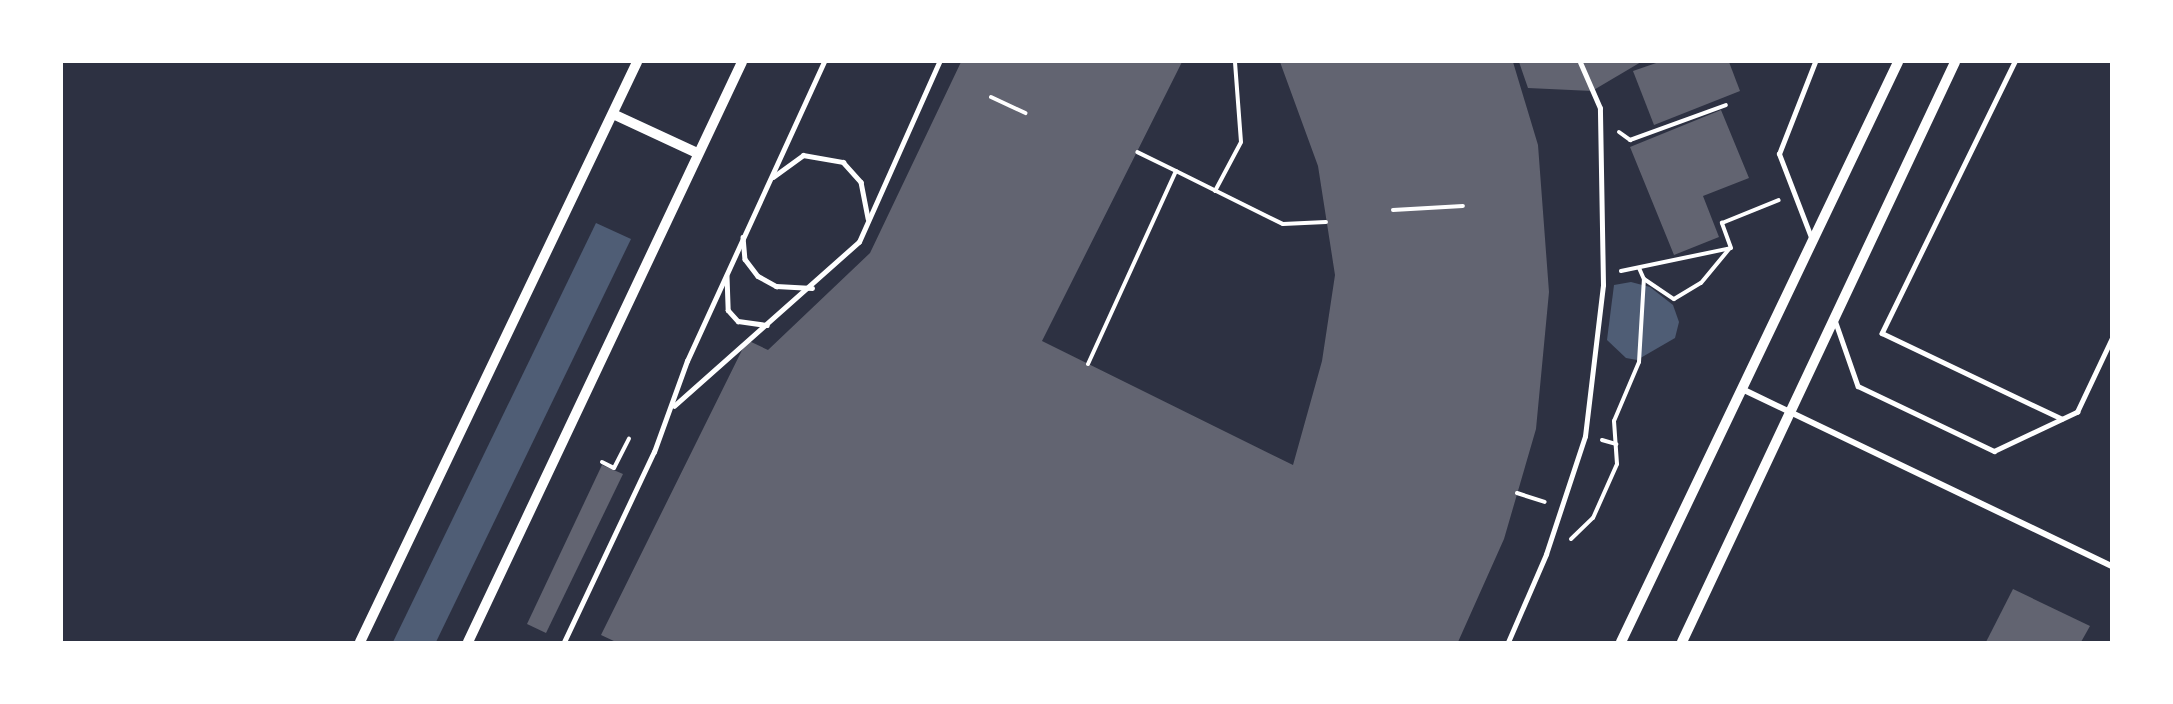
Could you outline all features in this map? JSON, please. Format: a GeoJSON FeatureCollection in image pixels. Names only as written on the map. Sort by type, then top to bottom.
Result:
{"type":"FeatureCollection","features":[{"type":"Feature","properties":{"kind":"street"},"geometry":{"type":"LineString","coordinates":[[360,642],[637,62]]}},
{"type":"Feature","properties":{"kind":"street"},"geometry":{"type":"LineString","coordinates":[[468,642],[697,153],[742,62]]}},
{"type":"Feature","properties":{"kind":"street"},"geometry":{"type":"LineString","coordinates":[[1508,642],[1546,554],[1585,436],[1602,273],[1600,108],[1580,62]]}},
{"type":"Feature","properties":{"kind":"street"},"geometry":{"type":"LineString","coordinates":[[1621,642],[1898,62]]}},
{"type":"Feature","properties":{"kind":"street"},"geometry":{"type":"LineString","coordinates":[[1682,642],[1955,62]]}},
{"type":"Feature","properties":{"kind":"street"},"geometry":{"type":"LineString","coordinates":[[613,114],[697,153]]}},
{"type":"Feature","properties":{"kind":"street"},"geometry":{"type":"LineString","coordinates":[[1741,389],[2112,566]]}},
{"type":"Feature","properties":{"kind":"lane"},"geometry":{"type":"LineString","coordinates":[[564,642],[674,406],[687,360],[824,62]]}},
{"type":"Feature","properties":{"kind":"lane"},"geometry":{"type":"LineString","coordinates":[[674,406],[812,288],[859,242],[939,62]]}},
{"type":"Feature","properties":{"kind":"lane"},"geometry":{"type":"LineString","coordinates":[[1813,243],[1779,154],[1781,138],[1815,62]]}},
{"type":"Feature","properties":{"kind":"lane"},"geometry":{"type":"LineString","coordinates":[[2015,62],[1882,333],[2062,419]]}},
{"type":"Feature","properties":{"kind":"lane"},"geometry":{"type":"LineString","coordinates":[[768,183],[803,155],[843,162],[861,182],[869,201],[868,221]]}},
{"type":"Feature","properties":{"kind":"lane"},"geometry":{"type":"LineString","coordinates":[[743,235],[745,259],[759,276],[776,286],[812,288]]}},
{"type":"Feature","properties":{"kind":"lane"},"geometry":{"type":"LineString","coordinates":[[728,270],[728,310],[738,321],[768,325]]}},
{"type":"Feature","properties":{"kind":"lane"},"geometry":{"type":"LineString","coordinates":[[1834,317],[1858,386],[1994,451],[2077,412],[2112,338]]}},
{"type":"Feature","properties":{"kind":"path"},"geometry":{"type":"LineString","coordinates":[[1215,191],[1241,142],[1235,62]]}},
{"type":"Feature","properties":{"kind":"path"},"geometry":{"type":"LineString","coordinates":[[991,97],[1025,113]]}},
{"type":"Feature","properties":{"kind":"path"},"geometry":{"type":"LineString","coordinates":[[1600,108],[1627,140],[1726,105]]}},
{"type":"Feature","properties":{"kind":"path"},"geometry":{"type":"LineString","coordinates":[[1137,152],[1282,224],[1326,222]]}},
{"type":"Feature","properties":{"kind":"path"},"geometry":{"type":"LineString","coordinates":[[1088,364],[1176,171]]}},
{"type":"Feature","properties":{"kind":"path"},"geometry":{"type":"LineString","coordinates":[[1731,248],[1722,223],[1794,194]]}},
{"type":"Feature","properties":{"kind":"path"},"geometry":{"type":"LineString","coordinates":[[1393,210],[1463,206]]}},
{"type":"Feature","properties":{"kind":"path"},"geometry":{"type":"LineString","coordinates":[[1602,273],[1639,268],[1731,248]]}},
{"type":"Feature","properties":{"kind":"path"},"geometry":{"type":"LineString","coordinates":[[1644,279],[1674,299],[1701,283],[1731,248]]}},
{"type":"Feature","properties":{"kind":"path"},"geometry":{"type":"LineString","coordinates":[[1546,554],[1581,534],[1603,498],[1617,464],[1614,421],[1639,362],[1644,279],[1639,268]]}},
{"type":"Feature","properties":{"kind":"path"},"geometry":{"type":"LineString","coordinates":[[602,462],[614,468],[628,439]]}},
{"type":"Feature","properties":{"kind":"path"},"geometry":{"type":"LineString","coordinates":[[1517,493],[1562,507]]}},
{"type":"Feature","properties":{"kind":"water"},"geometry":{"type":"Polygon","coordinates":[[[596,223],[631,239],[436,642],[393,642],[596,223]]]}},
{"type":"Feature","properties":{"kind":"water"},"geometry":{"type":"Polygon","coordinates":[[[1631,282],[1650,287],[1673,305],[1679,322],[1675,338],[1637,360],[1626,358],[1607,340],[1614,285],[1631,282]]]}},
{"type":"Feature","properties":{"kind":"building"},"geometry":{"type":"Polygon","coordinates":[[[961,62],[1182,62],[1042,341],[1293,465],[1322,361],[1335,275],[1318,166],[1280,62],[1513,62],[1538,145],[1549,292],[1536,429],[1504,539],[1458,642],[616,642],[601,635],[747,340],[768,350],[870,253],[961,62]]]}},
{"type":"Feature","properties":{"kind":"building"},"geometry":{"type":"Polygon","coordinates":[[[1519,62],[1641,62],[1592,91],[1528,88],[1519,62]]]}},
{"type":"Feature","properties":{"kind":"building"},"geometry":{"type":"Polygon","coordinates":[[[1659,62],[1729,62],[1740,91],[1654,125],[1633,71],[1659,62]]]}},
{"type":"Feature","properties":{"kind":"building"},"geometry":{"type":"Polygon","coordinates":[[[1721,110],[1749,178],[1703,196],[1719,237],[1674,255],[1630,147],[1721,110]]]}},
{"type":"Feature","properties":{"kind":"building"},"geometry":{"type":"Polygon","coordinates":[[[602,465],[623,474],[546,633],[527,624],[602,465]]]}},
{"type":"Feature","properties":{"kind":"building"},"geometry":{"type":"Polygon","coordinates":[[[2013,589],[2090,626],[2081,642],[1986,642],[2013,589]]]}}]}
